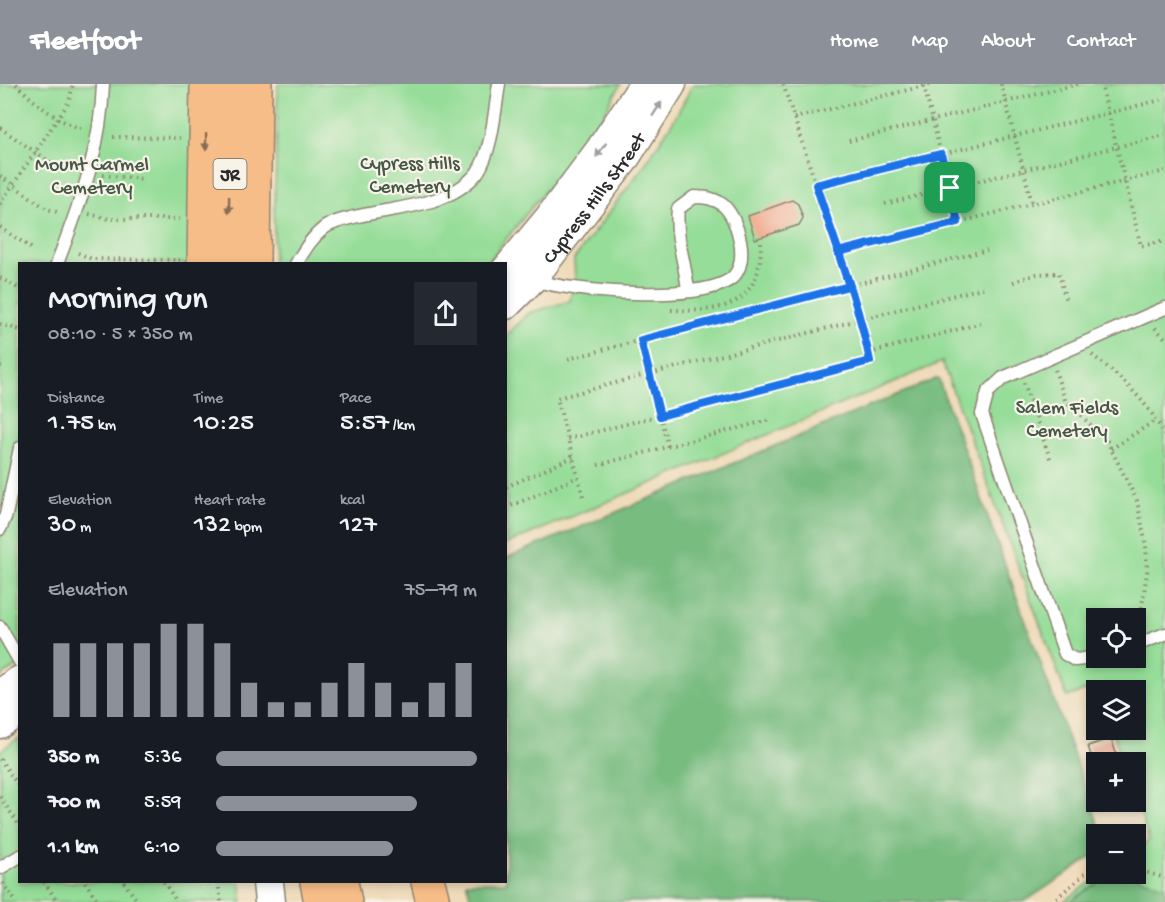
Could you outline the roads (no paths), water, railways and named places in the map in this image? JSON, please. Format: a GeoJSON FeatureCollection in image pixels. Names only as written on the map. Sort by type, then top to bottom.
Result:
{"type":"FeatureCollection","features":[{"type":"Feature","properties":{"kind":"highway"},"geometry":{"type":"LineString","coordinates":[[195,262],[207,84]]}},
{"type":"Feature","properties":{"kind":"highway","name":"JR"},"geometry":{"type":"LineString","coordinates":[[228,262],[231,84]]}},
{"type":"Feature","properties":{"kind":"highway","name":"JR"},"geometry":{"type":"LineString","coordinates":[[253,262],[255,84]]}},
{"type":"Feature","properties":{"kind":"highway"},"geometry":{"type":"LineString","coordinates":[[317,883],[321,902]]}},
{"type":"Feature","properties":{"kind":"highway"},"geometry":{"type":"LineString","coordinates":[[341,883],[345,902]]}},
{"type":"Feature","properties":{"kind":"highway"},"geometry":{"type":"LineString","coordinates":[[428,883],[434,902]]}},
{"type":"Feature","properties":{"kind":"street","name":"Cypress Hills Street"},"geometry":{"type":"LineString","coordinates":[[507,301],[515,273],[645,84]]}},
{"type":"Feature","properties":{"kind":"street","name":"Cypress Hills Street"},"geometry":{"type":"LineString","coordinates":[[515,273],[623,160],[671,84]]}},
{"type":"Feature","properties":{"kind":"street"},"geometry":{"type":"LineString","coordinates":[[0,695],[18,682]]}},
{"type":"Feature","properties":{"kind":"street"},"geometry":{"type":"LineString","coordinates":[[0,723],[18,711]]}},
{"type":"Feature","properties":{"kind":"street"},"geometry":{"type":"LineString","coordinates":[[268,883],[270,902]]}},
{"type":"Feature","properties":{"kind":"lane"},"geometry":{"type":"LineString","coordinates":[[58,262],[90,174],[98,135],[103,84]]}},
{"type":"Feature","properties":{"kind":"lane"},"geometry":{"type":"LineString","coordinates":[[297,262],[310,242],[326,227],[349,218],[434,201],[458,190],[478,171],[491,136],[499,84]]}},
{"type":"Feature","properties":{"kind":"lane"},"geometry":{"type":"LineString","coordinates":[[515,273],[566,288],[639,294],[688,290],[711,287],[731,279],[742,266],[742,249],[725,207],[710,198],[694,197],[678,209],[676,232],[688,290]]}},
{"type":"Feature","properties":{"kind":"lane"},"geometry":{"type":"LineString","coordinates":[[1086,659],[1076,660],[1065,654],[982,414],[988,392],[1003,378],[1165,308]]}},
{"type":"Feature","properties":{"kind":"lane"},"geometry":{"type":"LineString","coordinates":[[0,529],[18,456]]}},
{"type":"Feature","properties":{"kind":"lane"},"geometry":{"type":"LineString","coordinates":[[0,627],[18,658]]}},
{"type":"Feature","properties":{"kind":"lane"},"geometry":{"type":"LineString","coordinates":[[1146,641],[1165,634]]}},
{"type":"Feature","properties":{"kind":"lane"},"geometry":{"type":"LineString","coordinates":[[0,868],[18,857]]}},
{"type":"Feature","properties":{"kind":"park label","name":"Mount Carmel Cemetery"},"geometry":{"type":"Point","coordinates":[92,174]}},
{"type":"Feature","properties":{"kind":"park label","name":"Cypress Hills Cemetery"},"geometry":{"type":"Point","coordinates":[410,174]}},
{"type":"Feature","properties":{"kind":"park label","name":"Salem Fields Cemetery"},"geometry":{"type":"Point","coordinates":[1067,418]}}]}
